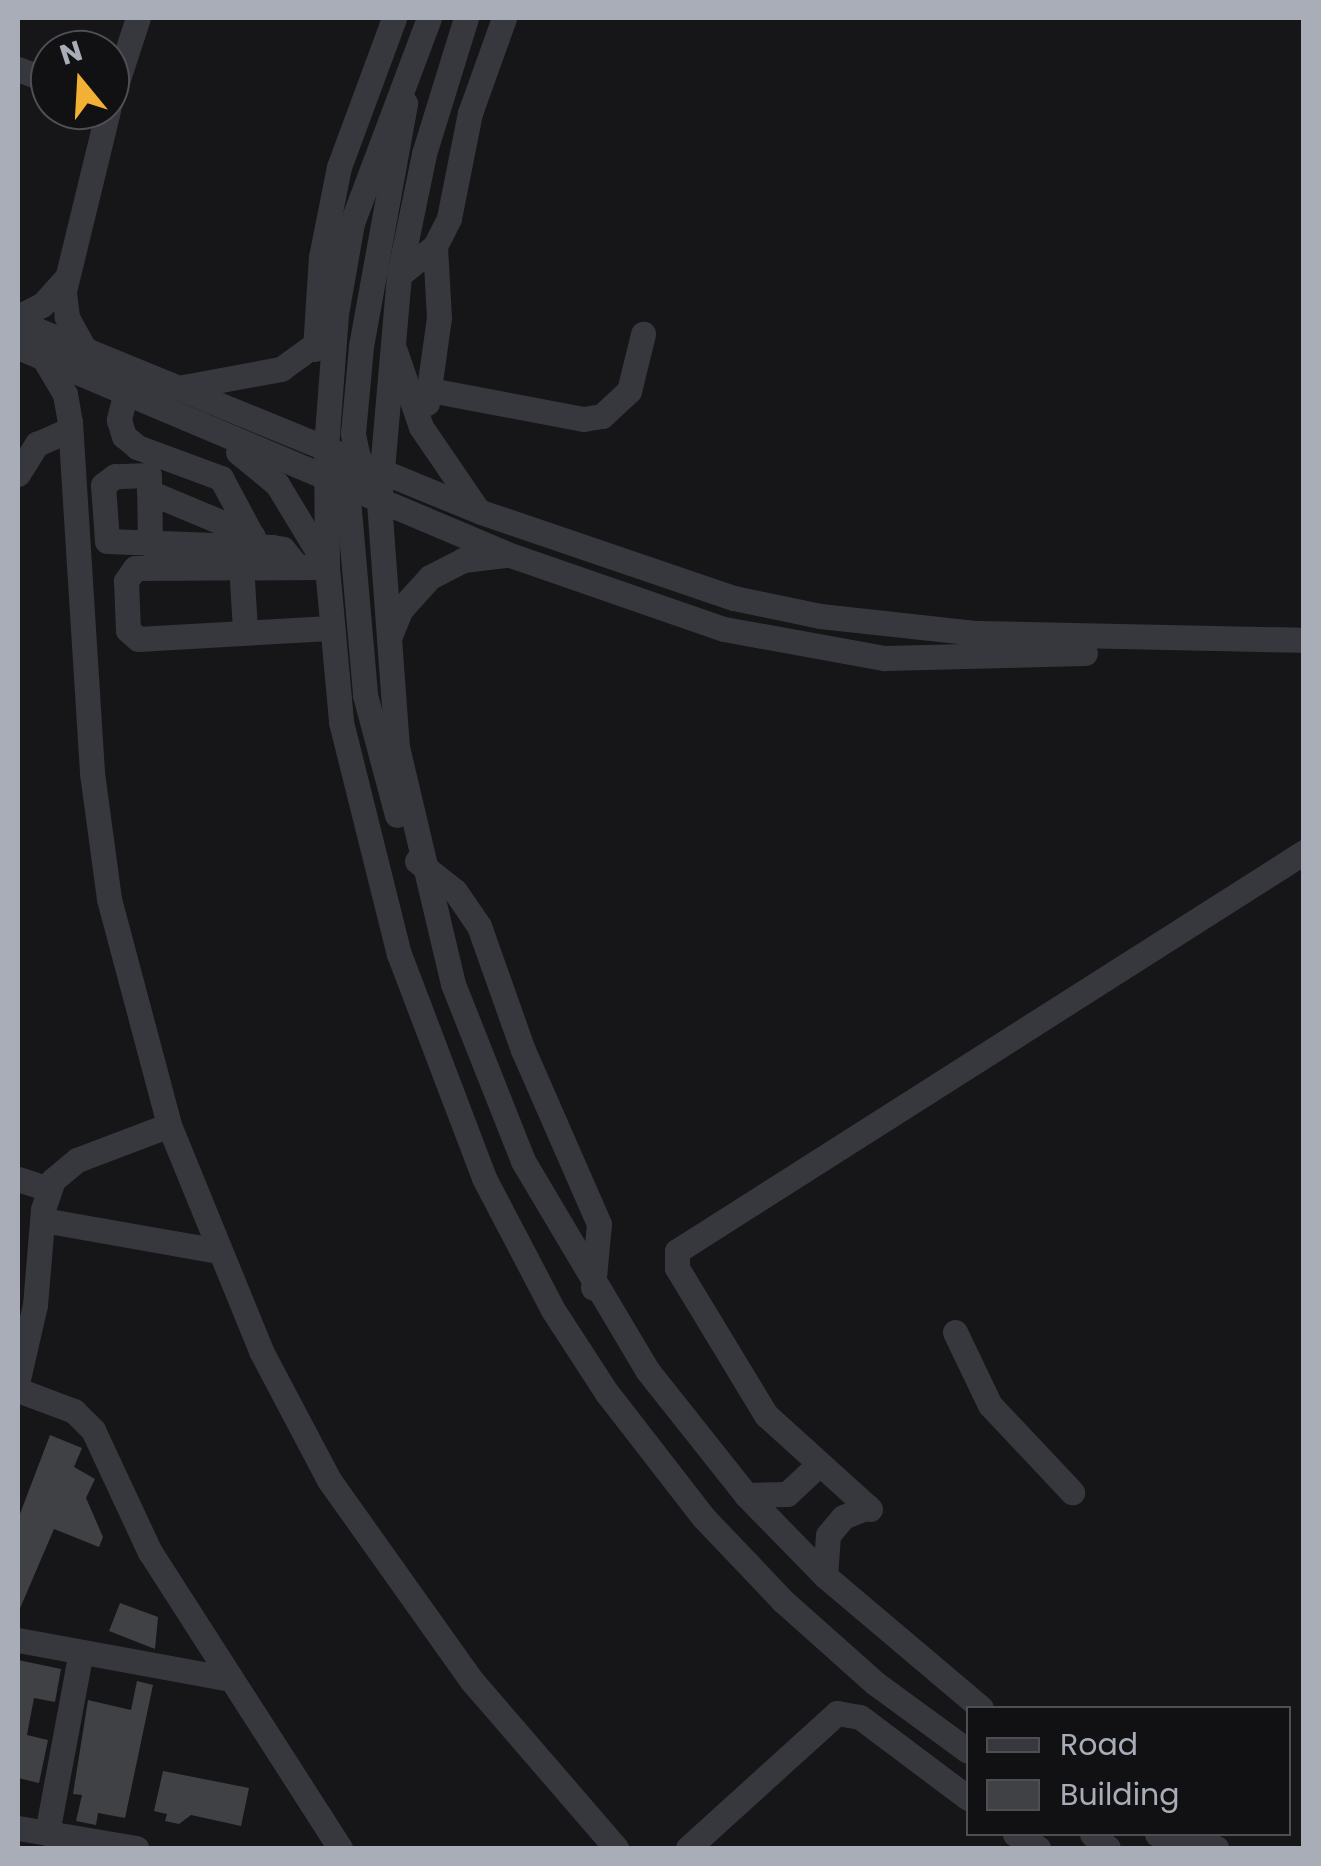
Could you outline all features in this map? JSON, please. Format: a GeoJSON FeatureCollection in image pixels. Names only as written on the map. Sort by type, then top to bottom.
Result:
{"type":"FeatureCollection","features":[{"type":"Feature","properties":{"kind":"street"},"geometry":{"type":"LineString","coordinates":[[130,43],[138,18]]}},
{"type":"Feature","properties":{"kind":"street"},"geometry":{"type":"LineString","coordinates":[[315,349],[321,257],[339,167],[394,18]]}},
{"type":"Feature","properties":{"kind":"street"},"geometry":{"type":"LineString","coordinates":[[429,18],[365,179],[336,314],[325,479],[330,628],[350,769],[399,954],[452,1104],[528,1267],[607,1393],[704,1518],[783,1601],[898,1702],[966,1751]]}},
{"type":"Feature","properties":{"kind":"street"},"geometry":{"type":"LineString","coordinates":[[368,466],[398,275],[424,154],[466,18]]}},
{"type":"Feature","properties":{"kind":"street"},"geometry":{"type":"LineString","coordinates":[[398,275],[435,246],[449,218],[470,113],[504,18]]}},
{"type":"Feature","properties":{"kind":"street"},"geometry":{"type":"LineString","coordinates":[[412,58],[364,328],[353,433],[379,502],[386,653],[420,867],[455,891],[479,926],[538,1086],[599,1224],[594,1288]]}},
{"type":"Feature","properties":{"kind":"street"},"geometry":{"type":"LineString","coordinates":[[86,350],[67,317],[66,278],[103,130]]}},
{"type":"Feature","properties":{"kind":"street"},"geometry":{"type":"LineString","coordinates":[[421,427],[439,318],[435,246]]}},
{"type":"Feature","properties":{"kind":"street"},"geometry":{"type":"LineString","coordinates":[[18,320],[42,305],[66,278]]}},
{"type":"Feature","properties":{"kind":"street"},"geometry":{"type":"LineString","coordinates":[[178,388],[281,369],[315,349],[336,314]]}},
{"type":"Feature","properties":{"kind":"street"},"geometry":{"type":"LineString","coordinates":[[18,320],[481,512],[692,587],[820,616],[1008,634],[1222,642]]}},
{"type":"Feature","properties":{"kind":"street"},"geometry":{"type":"LineString","coordinates":[[391,328],[421,427],[481,512]]}},
{"type":"Feature","properties":{"kind":"street"},"geometry":{"type":"LineString","coordinates":[[430,390],[583,419],[602,416],[629,391],[643,334]]}},
{"type":"Feature","properties":{"kind":"street"},"geometry":{"type":"LineString","coordinates":[[18,347],[510,555],[674,614],[848,655],[958,659],[1304,640]]}},
{"type":"Feature","properties":{"kind":"street"},"geometry":{"type":"LineString","coordinates":[[44,357],[59,381],[70,426],[87,644],[92,772],[109,900],[170,1125],[281,1394],[354,1521],[472,1681],[616,1848]]}},
{"type":"Feature","properties":{"kind":"street"},"geometry":{"type":"LineString","coordinates":[[18,474],[36,444],[70,426],[94,396],[121,389]]}},
{"type":"Feature","properties":{"kind":"street"},"geometry":{"type":"LineString","coordinates":[[121,389],[120,428],[149,473],[242,552]]}},
{"type":"Feature","properties":{"kind":"street"},"geometry":{"type":"LineString","coordinates":[[203,424],[277,484],[327,568]]}},
{"type":"Feature","properties":{"kind":"street"},"geometry":{"type":"LineString","coordinates":[[326,448],[350,490],[364,695],[380,766],[420,867],[490,1087],[594,1288],[657,1385],[746,1495],[825,1576],[979,1706]]}},
{"type":"Feature","properties":{"kind":"street"},"geometry":{"type":"LineString","coordinates":[[130,637],[136,555],[149,473]]}},
{"type":"Feature","properties":{"kind":"street"},"geometry":{"type":"LineString","coordinates":[[245,630],[242,552],[221,478],[149,473],[116,476],[103,484],[104,536],[136,555],[242,552],[284,549],[297,566],[327,568]]}},
{"type":"Feature","properties":{"kind":"street"},"geometry":{"type":"LineString","coordinates":[[136,555],[242,552]]}},
{"type":"Feature","properties":{"kind":"street"},"geometry":{"type":"LineString","coordinates":[[217,634],[146,625],[141,586],[149,575],[205,572],[242,552]]}},
{"type":"Feature","properties":{"kind":"street"},"geometry":{"type":"LineString","coordinates":[[386,653],[402,608],[430,577],[462,560],[510,555]]}},
{"type":"Feature","properties":{"kind":"street"},"geometry":{"type":"LineString","coordinates":[[87,644],[130,637],[330,628]]}},
{"type":"Feature","properties":{"kind":"street"},"geometry":{"type":"LineString","coordinates":[[825,1576],[828,1535],[843,1517],[869,1508],[818,1465],[758,1403],[677,1268],[677,1251],[1304,852]]}},
{"type":"Feature","properties":{"kind":"street"},"geometry":{"type":"LineString","coordinates":[[18,1379],[38,1290],[48,1189],[76,1160],[170,1125]]}},
{"type":"Feature","properties":{"kind":"street"},"geometry":{"type":"LineString","coordinates":[[18,1179],[48,1189]]}},
{"type":"Feature","properties":{"kind":"street"},"geometry":{"type":"LineString","coordinates":[[42,1220],[219,1251]]}},
{"type":"Feature","properties":{"kind":"street"},"geometry":{"type":"LineString","coordinates":[[955,1332],[990,1405],[1072,1492]]}},
{"type":"Feature","properties":{"kind":"street"},"geometry":{"type":"LineString","coordinates":[[18,1390],[85,1419],[150,1552],[340,1848]]}},
{"type":"Feature","properties":{"kind":"street"},"geometry":{"type":"LineString","coordinates":[[746,1495],[787,1494],[818,1465]]}},
{"type":"Feature","properties":{"kind":"street"},"geometry":{"type":"LineString","coordinates":[[18,1640],[230,1679]]}},
{"type":"Feature","properties":{"kind":"street"},"geometry":{"type":"LineString","coordinates":[[47,1833],[81,1652]]}},
{"type":"Feature","properties":{"kind":"street"},"geometry":{"type":"LineString","coordinates":[[890,1740],[898,1702]]}},
{"type":"Feature","properties":{"kind":"street"},"geometry":{"type":"LineString","coordinates":[[688,1848],[830,1716],[853,1714],[966,1797]]}},
{"type":"Feature","properties":{"kind":"street"},"geometry":{"type":"LineString","coordinates":[[18,1828],[136,1848]]}},
{"type":"Feature","properties":{"kind":"street"},"geometry":{"type":"LineString","coordinates":[[1187,1836],[1216,1848]]}},
{"type":"Feature","properties":{"kind":"building"},"geometry":{"type":"Polygon","coordinates":[[[50,1435],[82,1448],[74,1467],[95,1479],[86,1498],[103,1537],[99,1547],[54,1529],[18,1613],[18,1519],[50,1435]]]}},
{"type":"Feature","properties":{"kind":"building"},"geometry":{"type":"Polygon","coordinates":[[[120,1603],[158,1617],[155,1649],[109,1631],[120,1603]]]}},
{"type":"Feature","properties":{"kind":"building"},"geometry":{"type":"Polygon","coordinates":[[[18,1660],[61,1669],[55,1702],[34,1698],[27,1735],[48,1740],[39,1783],[18,1778],[18,1660]]]}},
{"type":"Feature","properties":{"kind":"building"},"geometry":{"type":"Polygon","coordinates":[[[137,1681],[153,1685],[125,1818],[98,1813],[96,1825],[76,1821],[82,1795],[73,1794],[88,1700],[131,1710],[137,1681]]]}},
{"type":"Feature","properties":{"kind":"building"},"geometry":{"type":"Polygon","coordinates":[[[163,1771],[249,1788],[241,1826],[191,1815],[179,1824],[165,1821],[167,1814],[154,1811],[163,1771]]]}}]}
